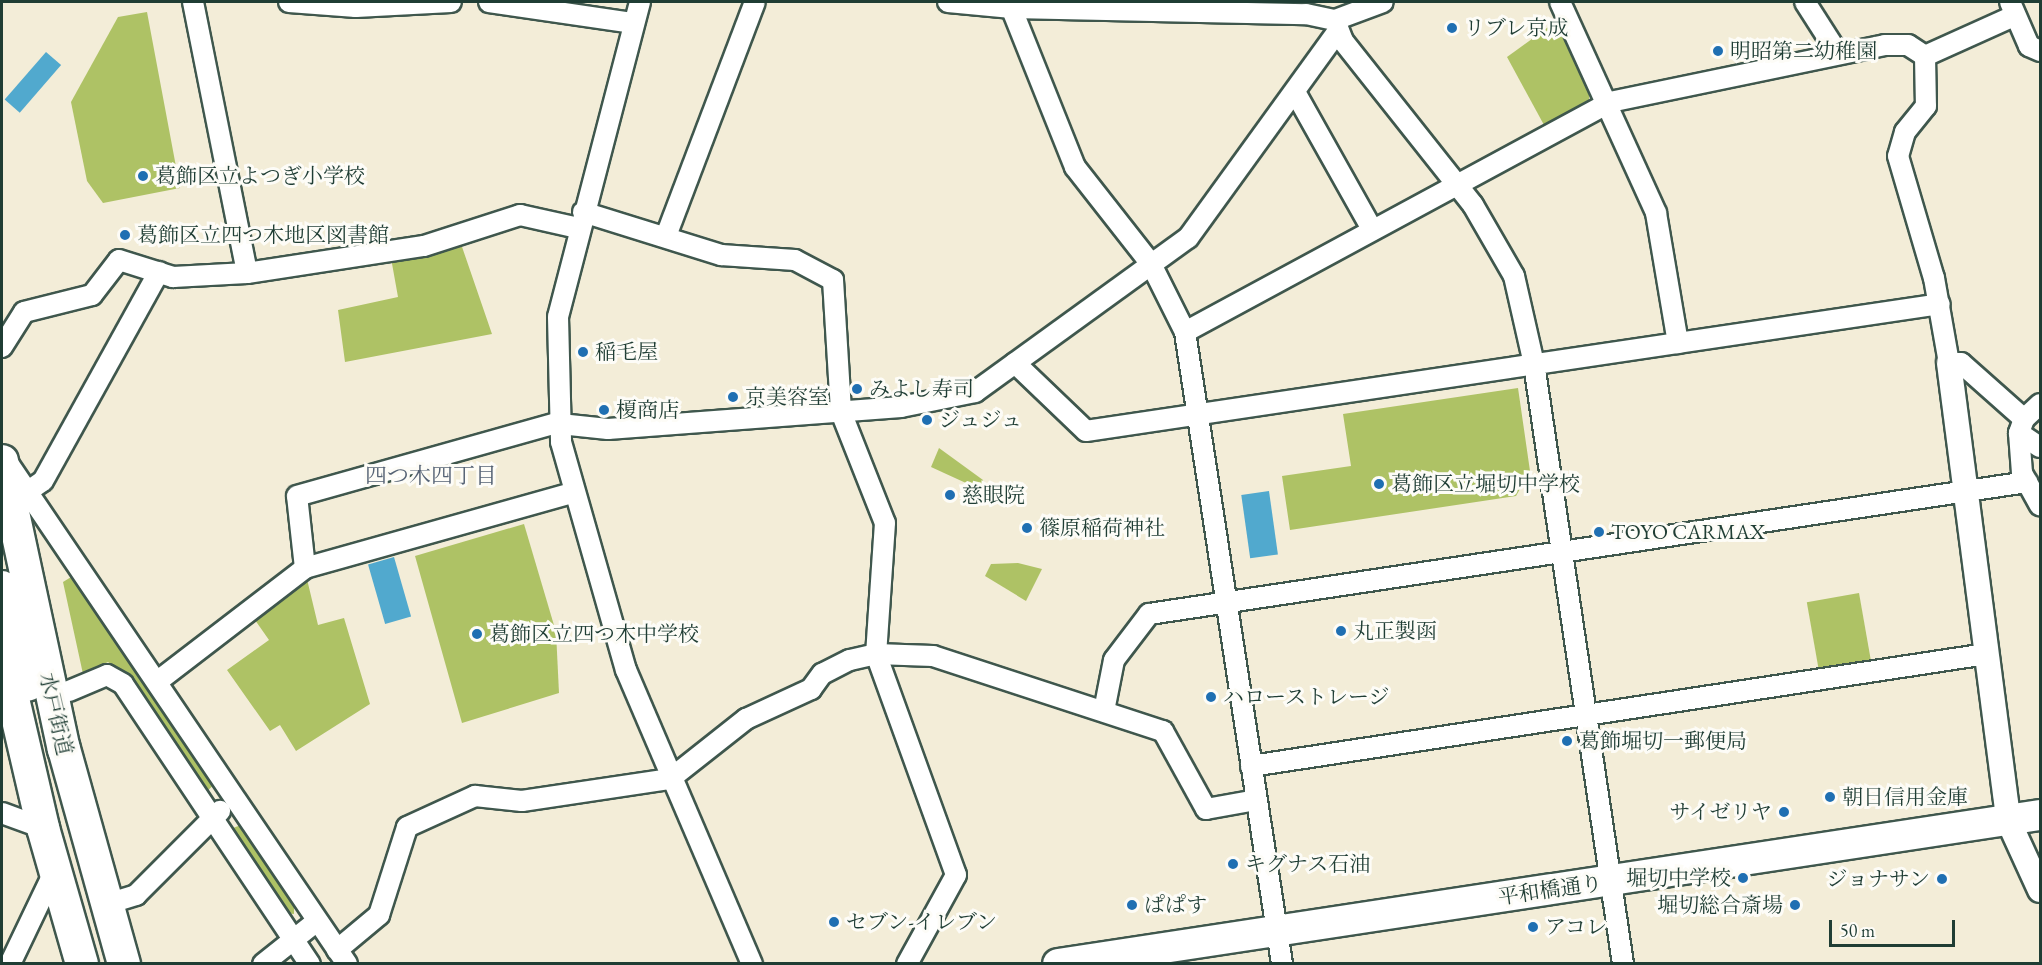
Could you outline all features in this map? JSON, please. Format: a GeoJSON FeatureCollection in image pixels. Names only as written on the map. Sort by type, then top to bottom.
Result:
{"type":"FeatureCollection","features":[{"type":"Feature","properties":{"kind":"highway","name":"水戸街道"},"geometry":{"type":"LineString","coordinates":[[2,461],[18,495],[20,648],[85,962]]}},
{"type":"Feature","properties":{"kind":"highway"},"geometry":{"type":"LineString","coordinates":[[18,495],[120,900],[142,963]]}},
{"type":"Feature","properties":{"kind":"highway","name":"水戸街道"},"geometry":{"type":"LineString","coordinates":[[2,587],[124,963]]}},
{"type":"Feature","properties":{"kind":"highway"},"geometry":{"type":"LineString","coordinates":[[20,648],[43,828],[54,872],[85,962]]}},
{"type":"Feature","properties":{"kind":"main road","name":"平和橋通り"},"geometry":{"type":"LineString","coordinates":[[1059,963],[2040,815]]}},
{"type":"Feature","properties":{"kind":"street"},"geometry":{"type":"LineString","coordinates":[[193,2],[247,273]]}},
{"type":"Feature","properties":{"kind":"street"},"geometry":{"type":"LineString","coordinates":[[289,2],[356,8],[451,2]]}},
{"type":"Feature","properties":{"kind":"street"},"geometry":{"type":"LineString","coordinates":[[489,2],[633,22]]}},
{"type":"Feature","properties":{"kind":"street"},"geometry":{"type":"LineString","coordinates":[[640,2],[581,220],[557,328],[560,423],[572,493],[626,670],[670,779],[752,963]]}},
{"type":"Feature","properties":{"kind":"street"},"geometry":{"type":"LineString","coordinates":[[666,236],[755,2]]}},
{"type":"Feature","properties":{"kind":"street"},"geometry":{"type":"LineString","coordinates":[[948,2],[1010,5],[1160,6],[1306,14],[1336,25],[1456,183],[1514,276],[1534,364],[1623,963]]}},
{"type":"Feature","properties":{"kind":"street"},"geometry":{"type":"LineString","coordinates":[[305,568],[297,496],[560,423],[608,429],[841,411],[960,398],[1015,363],[1188,238],[1295,92],[1336,25],[1383,2]]}},
{"type":"Feature","properties":{"kind":"street"},"geometry":{"type":"LineString","coordinates":[[1560,2],[1610,102],[1656,213],[1678,343]]}},
{"type":"Feature","properties":{"kind":"street"},"geometry":{"type":"LineString","coordinates":[[1805,2],[1837,52]]}},
{"type":"Feature","properties":{"kind":"street"},"geometry":{"type":"LineString","coordinates":[[1010,5],[1075,167],[1151,264],[1185,332],[1282,963]]}},
{"type":"Feature","properties":{"kind":"street"},"geometry":{"type":"LineString","coordinates":[[1925,56],[2012,9],[2029,46],[2040,51]]}},
{"type":"Feature","properties":{"kind":"street"},"geometry":{"type":"LineString","coordinates":[[1185,332],[1456,183],[1610,102],[1837,52],[1908,45],[1925,56]]}},
{"type":"Feature","properties":{"kind":"street"},"geometry":{"type":"LineString","coordinates":[[1925,56],[1926,106],[1905,132],[1898,156],[1940,304],[2008,820],[2040,890]]}},
{"type":"Feature","properties":{"kind":"street"},"geometry":{"type":"LineString","coordinates":[[1295,92],[1372,229]]}},
{"type":"Feature","properties":{"kind":"street"},"geometry":{"type":"LineString","coordinates":[[2,347],[24,312],[92,295],[112,264],[119,260],[173,277],[247,273],[424,246],[520,215],[581,220],[666,236],[721,255],[795,260],[833,280],[841,411],[885,524],[876,654],[956,875],[907,963]]}},
{"type":"Feature","properties":{"kind":"street"},"geometry":{"type":"LineString","coordinates":[[18,495],[43,481],[159,272]]}},
{"type":"Feature","properties":{"kind":"street"},"geometry":{"type":"LineString","coordinates":[[1015,363],[1086,431],[1940,304]]}},
{"type":"Feature","properties":{"kind":"street"},"geometry":{"type":"LineString","coordinates":[[1949,363],[1961,363],[2040,447]]}},
{"type":"Feature","properties":{"kind":"street"},"geometry":{"type":"LineString","coordinates":[[2040,404],[2021,426],[2027,482],[2040,505]]}},
{"type":"Feature","properties":{"kind":"street"},"geometry":{"type":"LineString","coordinates":[[2,454],[18,495],[158,681],[342,957],[379,915],[407,827],[475,796],[522,801],[670,779],[746,719],[811,689],[822,674],[876,654],[933,656],[1009,685],[1104,711],[1163,731],[1206,809],[1256,800]]}},
{"type":"Feature","properties":{"kind":"street"},"geometry":{"type":"LineString","coordinates":[[1104,711],[1114,660],[1149,614],[1964,489],[2027,482]]}},
{"type":"Feature","properties":{"kind":"street"},"geometry":{"type":"LineString","coordinates":[[158,681],[305,568],[572,493]]}},
{"type":"Feature","properties":{"kind":"street"},"geometry":{"type":"LineString","coordinates":[[1251,766],[1986,654]]}},
{"type":"Feature","properties":{"kind":"street"},"geometry":{"type":"LineString","coordinates":[[69,691],[115,676],[310,963]]}},
{"type":"Feature","properties":{"kind":"street"},"geometry":{"type":"LineString","coordinates":[[120,900],[136,895],[211,817],[236,801]]}},
{"type":"Feature","properties":{"kind":"street"},"geometry":{"type":"LineString","coordinates":[[2,813],[43,828]]}},
{"type":"Feature","properties":{"kind":"street"},"geometry":{"type":"LineString","coordinates":[[10,963],[54,872]]}},
{"type":"Feature","properties":{"kind":"street"},"geometry":{"type":"LineString","coordinates":[[263,963],[317,921]]}},
{"type":"Feature","properties":{"kind":"green space"},"geometry":{"type":"Polygon","coordinates":[[[147,12],[180,188],[103,203],[87,181],[71,102],[118,17],[147,12]]]}},
{"type":"Feature","properties":{"kind":"green space"},"geometry":{"type":"Polygon","coordinates":[[[1558,20],[1590,81],[1589,100],[1544,125],[1507,57],[1558,20]]]}},
{"type":"Feature","properties":{"kind":"green space"},"geometry":{"type":"Polygon","coordinates":[[[460,241],[492,334],[345,362],[338,310],[398,297],[391,258],[460,241]]]}},
{"type":"Feature","properties":{"kind":"green space"},"geometry":{"type":"Polygon","coordinates":[[[1518,388],[1530,471],[1516,496],[1290,530],[1282,476],[1351,466],[1343,414],[1518,388]]]}},
{"type":"Feature","properties":{"kind":"green space"},"geometry":{"type":"Polygon","coordinates":[[[939,448],[983,480],[979,489],[931,467],[939,448]]]}},
{"type":"Feature","properties":{"kind":"green space"},"geometry":{"type":"Polygon","coordinates":[[[524,524],[556,632],[559,693],[462,723],[415,556],[524,524]]]}},
{"type":"Feature","properties":{"kind":"green space"},"geometry":{"type":"Polygon","coordinates":[[[1018,563],[1042,569],[1026,601],[985,576],[991,564],[1018,563]]]}},
{"type":"Feature","properties":{"kind":"green space"},"geometry":{"type":"Polygon","coordinates":[[[76,574],[217,782],[205,793],[127,677],[108,662],[83,674],[63,582],[76,574]]]}},
{"type":"Feature","properties":{"kind":"green space"},"geometry":{"type":"Polygon","coordinates":[[[306,575],[318,625],[344,618],[370,704],[296,751],[280,725],[270,731],[227,670],[269,640],[255,620],[306,575]]]}},
{"type":"Feature","properties":{"kind":"green space"},"geometry":{"type":"Polygon","coordinates":[[[1859,593],[1872,664],[1819,673],[1807,602],[1859,593]]]}},
{"type":"Feature","properties":{"kind":"green space"},"geometry":{"type":"Polygon","coordinates":[[[241,825],[294,906],[294,914],[285,913],[234,834],[233,828],[241,825]]]}},
{"type":"Feature","properties":{"kind":"water"},"geometry":{"type":"Polygon","coordinates":[[[46,52],[61,65],[20,113],[5,100],[46,52]]]}},
{"type":"Feature","properties":{"kind":"water"},"geometry":{"type":"Polygon","coordinates":[[[1269,491],[1278,554],[1250,558],[1241,495],[1269,491]]]}},
{"type":"Feature","properties":{"kind":"water"},"geometry":{"type":"Polygon","coordinates":[[[394,557],[411,617],[385,624],[368,564],[394,557]]]}},
{"type":"Feature","properties":{"kind":"place","name":"リブレ京成"},"geometry":{"type":"Point","coordinates":[1452,28]}},
{"type":"Feature","properties":{"kind":"place","name":"明昭第二幼稚園"},"geometry":{"type":"Point","coordinates":[1718,51]}},
{"type":"Feature","properties":{"kind":"place","name":"葛飾区立よつぎ小学校"},"geometry":{"type":"Point","coordinates":[143,176]}},
{"type":"Feature","properties":{"kind":"place","name":"葛飾区立四つ木地区図書館"},"geometry":{"type":"Point","coordinates":[125,235]}},
{"type":"Feature","properties":{"kind":"place","name":"稲毛屋"},"geometry":{"type":"Point","coordinates":[583,352]}},
{"type":"Feature","properties":{"kind":"place","name":"みよし寿司"},"geometry":{"type":"Point","coordinates":[857,389]}},
{"type":"Feature","properties":{"kind":"place","name":"京美容室"},"geometry":{"type":"Point","coordinates":[733,397]}},
{"type":"Feature","properties":{"kind":"place","name":"榎商店"},"geometry":{"type":"Point","coordinates":[604,410]}},
{"type":"Feature","properties":{"kind":"place","name":"ジュジュ"},"geometry":{"type":"Point","coordinates":[927,420]}},
{"type":"Feature","properties":{"kind":"place","name":"葛飾区立堀切中学校"},"geometry":{"type":"Point","coordinates":[1379,484]}},
{"type":"Feature","properties":{"kind":"place","name":"慈眼院"},"geometry":{"type":"Point","coordinates":[950,495]}},
{"type":"Feature","properties":{"kind":"place","name":"篠原稲荷神社"},"geometry":{"type":"Point","coordinates":[1027,528]}},
{"type":"Feature","properties":{"kind":"place","name":"TOYO CARMAX"},"geometry":{"type":"Point","coordinates":[1599,532]}},
{"type":"Feature","properties":{"kind":"place","name":"丸正製函"},"geometry":{"type":"Point","coordinates":[1341,631]}},
{"type":"Feature","properties":{"kind":"place","name":"葛飾区立四つ木中学校"},"geometry":{"type":"Point","coordinates":[477,634]}},
{"type":"Feature","properties":{"kind":"place","name":"ハローストレージ"},"geometry":{"type":"Point","coordinates":[1211,697]}},
{"type":"Feature","properties":{"kind":"place","name":"葛飾堀切一郵便局"},"geometry":{"type":"Point","coordinates":[1567,741]}},
{"type":"Feature","properties":{"kind":"place","name":"朝日信用金庫"},"geometry":{"type":"Point","coordinates":[1830,797]}},
{"type":"Feature","properties":{"kind":"place","name":"サイゼリヤ"},"geometry":{"type":"Point","coordinates":[1784,812]}},
{"type":"Feature","properties":{"kind":"place","name":"キグナス石油"},"geometry":{"type":"Point","coordinates":[1233,864]}},
{"type":"Feature","properties":{"kind":"place","name":"堀切中学校"},"geometry":{"type":"Point","coordinates":[1743,878]}},
{"type":"Feature","properties":{"kind":"place","name":"ジョナサン"},"geometry":{"type":"Point","coordinates":[1942,879]}},
{"type":"Feature","properties":{"kind":"place","name":"ぱぱす"},"geometry":{"type":"Point","coordinates":[1132,905]}},
{"type":"Feature","properties":{"kind":"place","name":"堀切総合斎場"},"geometry":{"type":"Point","coordinates":[1795,905]}},
{"type":"Feature","properties":{"kind":"place","name":"セブン-イレブン"},"geometry":{"type":"Point","coordinates":[834,922]}},
{"type":"Feature","properties":{"kind":"place","name":"アコレ"},"geometry":{"type":"Point","coordinates":[1533,927]}},
{"type":"Feature","properties":{"kind":"district","name":"四つ木四丁目"},"geometry":{"type":"Point","coordinates":[431,476]}}]}
